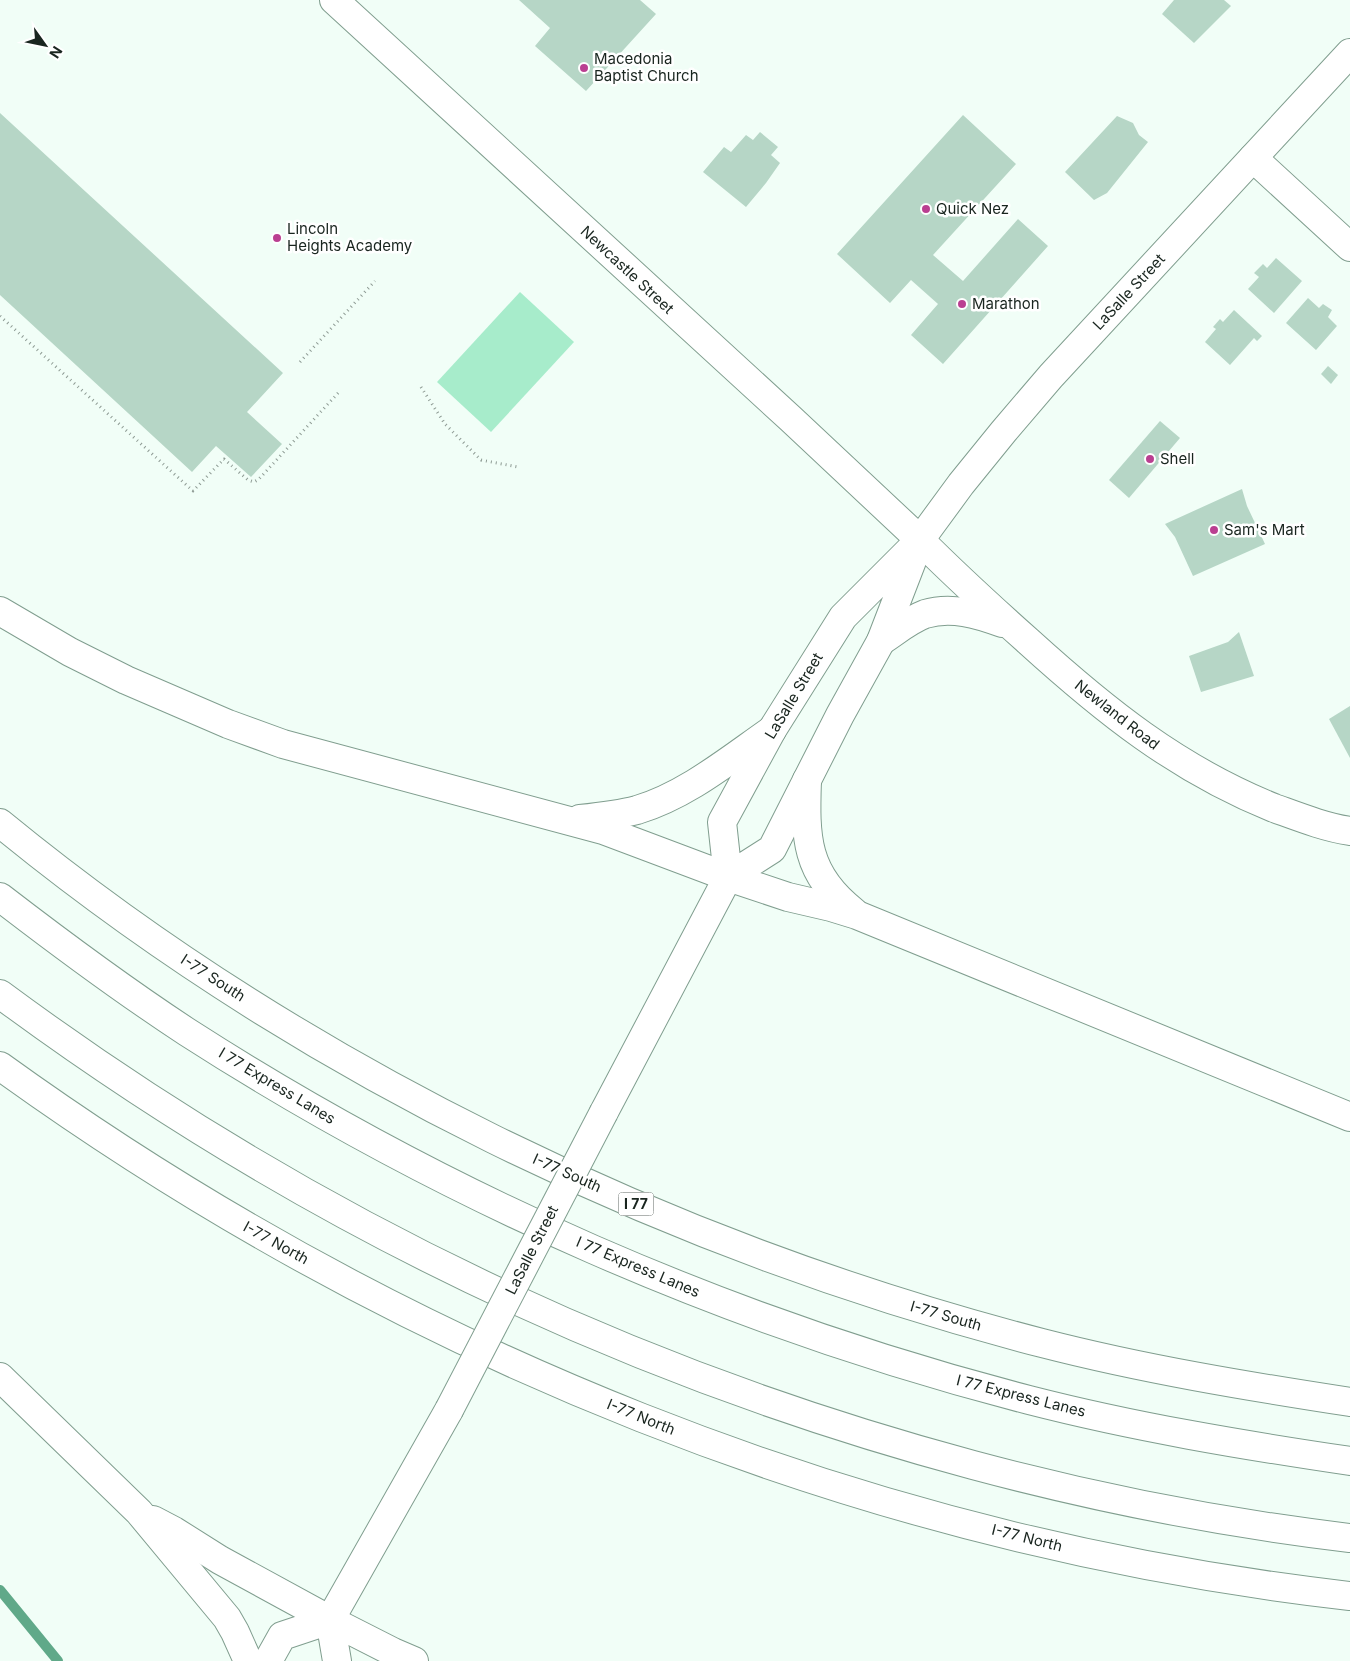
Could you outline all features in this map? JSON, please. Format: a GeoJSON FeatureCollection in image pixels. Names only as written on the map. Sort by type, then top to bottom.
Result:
{"type":"FeatureCollection","features":[{"type":"Feature","properties":{"kind":"main road","name":"Newcastle Street"},"geometry":{"type":"LineString","coordinates":[[334,0],[791,419],[920,540]]}},
{"type":"Feature","properties":{"kind":"main road","name":"LaSalle Street"},"geometry":{"type":"LineString","coordinates":[[728,877],[722,822],[772,730],[843,617],[920,540],[961,484],[1045,383],[1350,53]]}},
{"type":"Feature","properties":{"kind":"main road"},"geometry":{"type":"LineString","coordinates":[[1253,158],[1350,247]]}},
{"type":"Feature","properties":{"kind":"main road","name":"LaSalle Street"},"geometry":{"type":"LineString","coordinates":[[330,1620],[449,1410],[728,877],[772,849],[840,715],[881,641],[920,540]]}},
{"type":"Feature","properties":{"kind":"main road","name":"Newland Road"},"geometry":{"type":"LineString","coordinates":[[920,540],[958,578],[1069,678],[1111,713],[1159,748],[1205,776],[1255,800],[1298,817],[1350,831]]}},
{"type":"Feature","properties":{"kind":"main road"},"geometry":{"type":"LineString","coordinates":[[0,611],[70,652],[126,680],[228,724],[283,744],[334,759],[569,820],[788,897],[857,915],[1350,1117]]}},
{"type":"Feature","properties":{"kind":"main road"},"geometry":{"type":"LineString","coordinates":[[881,641],[908,623],[924,615],[939,611],[963,611],[980,614],[1012,626]]}},
{"type":"Feature","properties":{"kind":"main road"},"geometry":{"type":"LineString","coordinates":[[569,820],[615,815],[656,803],[687,788],[772,730]]}},
{"type":"Feature","properties":{"kind":"main road"},"geometry":{"type":"LineString","coordinates":[[807,780],[806,822],[815,867],[831,891],[857,915]]}},
{"type":"Feature","properties":{"kind":"main road","name":"I-77 South"},"geometry":{"type":"LineString","coordinates":[[0,823],[83,888],[150,936],[287,1025],[402,1091],[500,1142],[648,1210],[802,1269],[963,1322],[1044,1343],[1203,1379],[1350,1402]]}},
{"type":"Feature","properties":{"kind":"main road","name":"I 77 Express Lanes"},"geometry":{"type":"LineString","coordinates":[[0,897],[117,984],[179,1026],[325,1115],[474,1195],[544,1228],[626,1263],[782,1324],[947,1378],[1119,1421],[1193,1436],[1350,1460]]}},
{"type":"Feature","properties":{"kind":"main road"},"geometry":{"type":"LineString","coordinates":[[0,994],[144,1096],[216,1141],[362,1225],[510,1299],[675,1369],[756,1399],[838,1426],[1010,1475],[1178,1512],[1259,1526],[1350,1538]]}},
{"type":"Feature","properties":{"kind":"main road","name":"I-77 North"},"geometry":{"type":"LineString","coordinates":[[0,1066],[112,1144],[178,1186],[335,1276],[486,1351],[572,1390],[654,1423],[736,1454],[820,1482],[996,1531],[1168,1569],[1250,1583],[1350,1596]]}},
{"type":"Feature","properties":{"kind":"main road"},"geometry":{"type":"LineString","coordinates":[[0,1377],[139,1512],[227,1618],[248,1661]]}},
{"type":"Feature","properties":{"kind":"main road"},"geometry":{"type":"LineString","coordinates":[[139,1512],[174,1530],[220,1560],[330,1620],[414,1661]]}},
{"type":"Feature","properties":{"kind":"main road"},"geometry":{"type":"LineString","coordinates":[[268,1661],[282,1636],[330,1620]]}},
{"type":"Feature","properties":{"kind":"main road"},"geometry":{"type":"LineString","coordinates":[[330,1620],[337,1661]]}},
{"type":"Feature","properties":{"kind":"path"},"geometry":{"type":"LineString","coordinates":[[300,362],[375,281]]}},
{"type":"Feature","properties":{"kind":"path"},"geometry":{"type":"LineString","coordinates":[[0,316],[193,491],[224,459],[248,480],[254,482],[259,479],[339,392]]}},
{"type":"Feature","properties":{"kind":"path"},"geometry":{"type":"LineString","coordinates":[[421,387],[445,424],[481,460],[518,467]]}},
{"type":"Feature","properties":{"kind":"green space"},"geometry":{"type":"Polygon","coordinates":[[[520,292],[574,342],[491,432],[437,382],[520,292]]]}},
{"type":"Feature","properties":{"kind":"building","name":"Macedonia Baptist Church"},"geometry":{"type":"Polygon","coordinates":[[[519,0],[640,0],[656,14],[586,91],[535,46],[550,28],[519,0]]]}},
{"type":"Feature","properties":{"kind":"building"},"geometry":{"type":"Polygon","coordinates":[[[1174,0],[1224,0],[1231,6],[1194,43],[1162,14],[1174,0]]]}},
{"type":"Feature","properties":{"kind":"building"},"geometry":{"type":"Polygon","coordinates":[[[0,113],[283,373],[247,412],[282,444],[251,477],[216,446],[192,472],[0,295],[0,113]]]}},
{"type":"Feature","properties":{"kind":"building","name":"Quick Nez"},"geometry":{"type":"Polygon","coordinates":[[[963,115],[1016,164],[933,255],[963,281],[1018,219],[1048,246],[943,364],[911,335],[938,304],[911,280],[890,303],[837,254],[963,115]]]}},
{"type":"Feature","properties":{"kind":"building"},"geometry":{"type":"Polygon","coordinates":[[[1117,116],[1133,123],[1139,135],[1148,142],[1107,193],[1094,200],[1065,172],[1117,116]]]}},
{"type":"Feature","properties":{"kind":"building"},"geometry":{"type":"Polygon","coordinates":[[[760,132],[778,147],[771,155],[780,163],[746,207],[703,172],[724,147],[731,152],[746,135],[753,140],[760,132]]]}},
{"type":"Feature","properties":{"kind":"building"},"geometry":{"type":"Polygon","coordinates":[[[1276,258],[1302,281],[1274,313],[1248,289],[1259,277],[1254,273],[1263,264],[1267,268],[1276,258]]]}},
{"type":"Feature","properties":{"kind":"building"},"geometry":{"type":"Polygon","coordinates":[[[1308,298],[1319,308],[1323,304],[1332,310],[1328,317],[1337,326],[1316,350],[1286,323],[1308,298]]]}},
{"type":"Feature","properties":{"kind":"building"},"geometry":{"type":"Polygon","coordinates":[[[1234,310],[1262,336],[1257,341],[1254,338],[1230,365],[1205,342],[1216,329],[1213,327],[1220,319],[1223,322],[1234,310]]]}},
{"type":"Feature","properties":{"kind":"building"},"geometry":{"type":"Polygon","coordinates":[[[1328,366],[1338,375],[1331,384],[1321,374],[1328,366]]]}},
{"type":"Feature","properties":{"kind":"building"},"geometry":{"type":"Polygon","coordinates":[[[1160,421],[1180,438],[1129,498],[1109,480],[1160,421]]]}},
{"type":"Feature","properties":{"kind":"building","name":"Sam's Mart"},"geometry":{"type":"Polygon","coordinates":[[[1242,489],[1247,506],[1265,544],[1193,576],[1175,537],[1165,524],[1242,489]]]}},
{"type":"Feature","properties":{"kind":"building"},"geometry":{"type":"Polygon","coordinates":[[[1239,632],[1254,676],[1201,692],[1189,656],[1228,642],[1239,632]]]}},
{"type":"Feature","properties":{"kind":"building"},"geometry":{"type":"Polygon","coordinates":[[[1350,706],[1350,758],[1329,719],[1350,706]]]}},
{"type":"Feature","properties":{"kind":"waterway"},"geometry":{"type":"LineString","coordinates":[[0,1590],[58,1661]]}},
{"type":"Feature","properties":{"kind":"place","name":"Macedonia Baptist Church"},"geometry":{"type":"Point","coordinates":[584,68]}},
{"type":"Feature","properties":{"kind":"place","name":"Quick Nez"},"geometry":{"type":"Point","coordinates":[926,209]}},
{"type":"Feature","properties":{"kind":"place","name":"Lincoln Heights Academy"},"geometry":{"type":"Point","coordinates":[277,238]}},
{"type":"Feature","properties":{"kind":"place","name":"Marathon"},"geometry":{"type":"Point","coordinates":[962,304]}},
{"type":"Feature","properties":{"kind":"place","name":"Shell"},"geometry":{"type":"Point","coordinates":[1150,459]}},
{"type":"Feature","properties":{"kind":"place","name":"Sam's Mart"},"geometry":{"type":"Point","coordinates":[1214,530]}}]}
